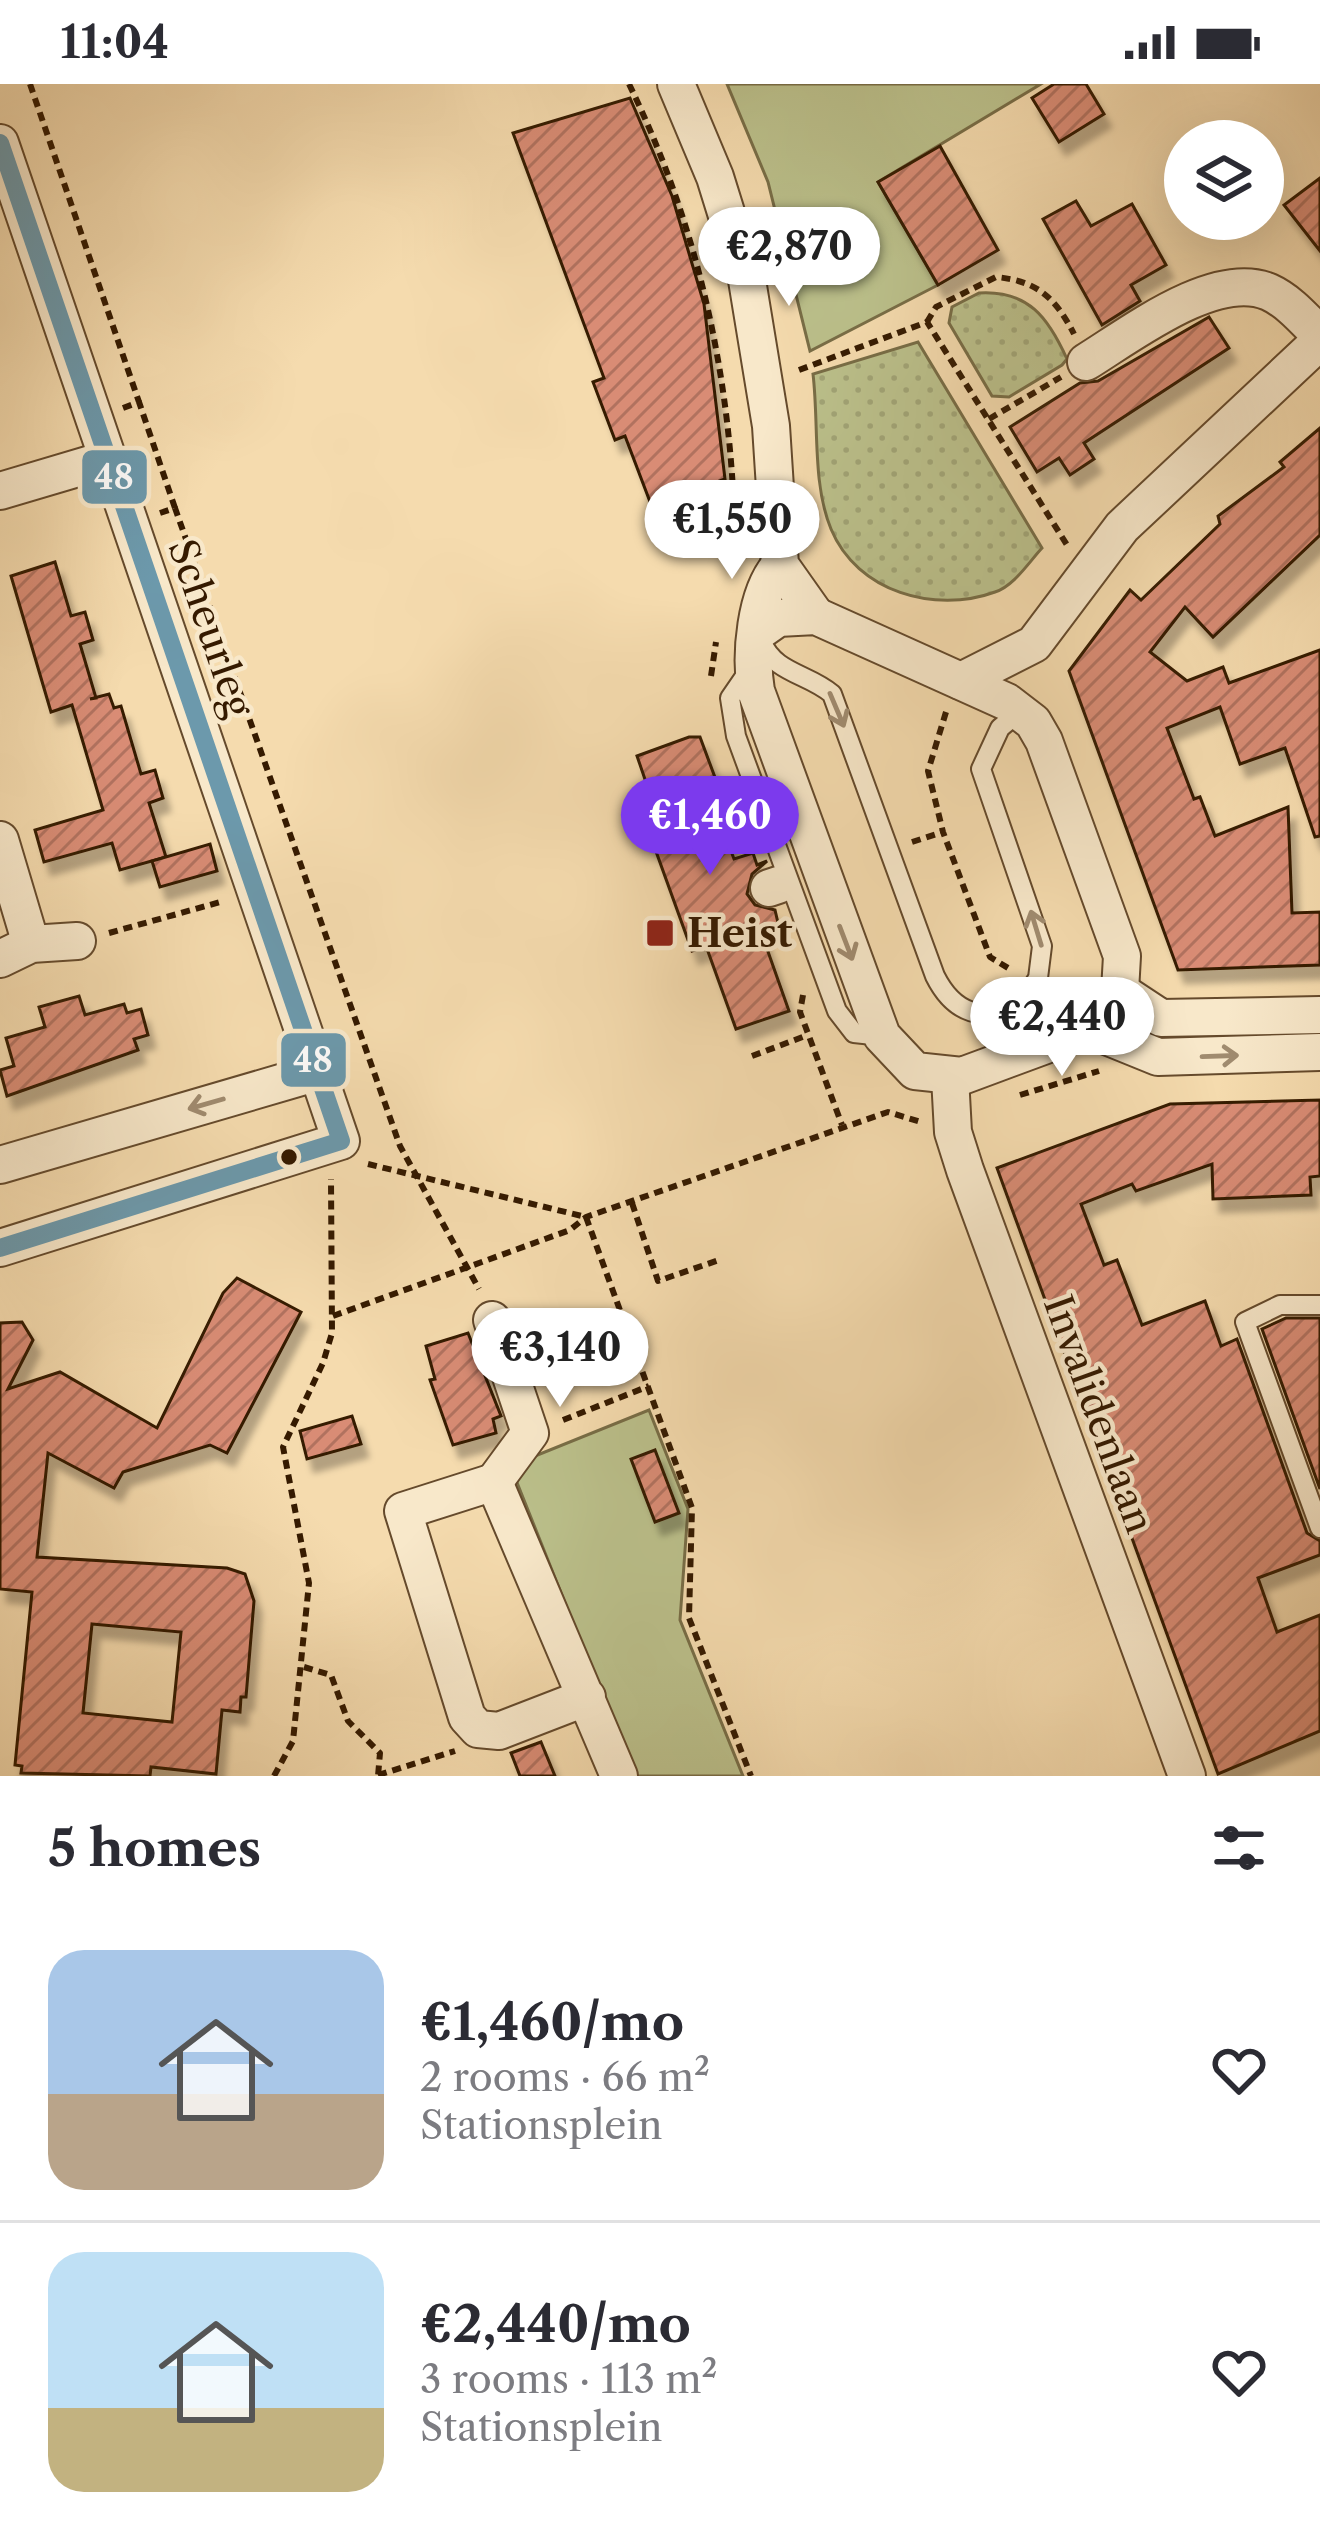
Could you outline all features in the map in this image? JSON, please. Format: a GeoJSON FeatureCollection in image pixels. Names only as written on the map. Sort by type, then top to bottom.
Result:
{"type":"FeatureCollection","features":[{"type":"Feature","properties":{"kind":"street"},"geometry":{"type":"LineString","coordinates":[[676,84],[729,218],[764,376],[780,565],[745,642],[802,825],[882,1036],[903,1064],[950,1077],[1089,1029],[1120,991],[1118,935],[1052,758],[1026,717],[961,681],[816,616],[778,617],[745,642]]}},
{"type":"Feature","properties":{"kind":"street","name":"Scheurleg"},"geometry":{"type":"LineString","coordinates":[[0,143],[319,1072],[333,1144]]}},
{"type":"Feature","properties":{"kind":"street"},"geometry":{"type":"LineString","coordinates":[[961,681],[1034,644],[1122,527],[1320,338],[1270,292],[1219,292],[1185,302],[1086,362]]}},
{"type":"Feature","properties":{"kind":"street"},"geometry":{"type":"LineString","coordinates":[[0,490],[108,459]]}},
{"type":"Feature","properties":{"kind":"street"},"geometry":{"type":"LineString","coordinates":[[780,565],[816,616]]}},
{"type":"Feature","properties":{"kind":"street"},"geometry":{"type":"LineString","coordinates":[[1026,717],[1034,644]]}},
{"type":"Feature","properties":{"kind":"street"},"geometry":{"type":"LineString","coordinates":[[0,840],[15,951],[77,941]]}},
{"type":"Feature","properties":{"kind":"street"},"geometry":{"type":"LineString","coordinates":[[1120,991],[1161,1018],[1320,1016]]}},
{"type":"Feature","properties":{"kind":"street"},"geometry":{"type":"LineString","coordinates":[[1089,1029],[1158,1058],[1320,1052]]}},
{"type":"Feature","properties":{"kind":"street"},"geometry":{"type":"LineString","coordinates":[[0,1165],[319,1072]]}},
{"type":"Feature","properties":{"kind":"street","name":"Invalidenlaan"},"geometry":{"type":"LineString","coordinates":[[950,1077],[953,1132],[964,1170],[1187,1776]]}},
{"type":"Feature","properties":{"kind":"street"},"geometry":{"type":"LineString","coordinates":[[0,1248],[333,1144]]}},
{"type":"Feature","properties":{"kind":"street"},"geometry":{"type":"LineString","coordinates":[[492,1321],[530,1433],[494,1482],[403,1511],[467,1718],[478,1729],[499,1731],[587,1696]]}},
{"type":"Feature","properties":{"kind":"street"},"geometry":{"type":"LineString","coordinates":[[494,1482],[619,1776]]}},
{"type":"Feature","properties":{"kind":"lane"},"geometry":{"type":"LineString","coordinates":[[745,642],[832,694],[935,976],[956,1006],[985,1015],[1022,1003],[1043,963],[1036,925],[980,769],[1000,728],[1026,717]]}},
{"type":"Feature","properties":{"kind":"lane"},"geometry":{"type":"LineString","coordinates":[[1320,1305],[1280,1305],[1245,1322],[1320,1528]]}},
{"type":"Feature","properties":{"kind":"path"},"geometry":{"type":"LineString","coordinates":[[30,84],[400,1146],[492,1321]]}},
{"type":"Feature","properties":{"kind":"path"},"geometry":{"type":"LineString","coordinates":[[629,84],[681,206],[711,306],[735,495],[735,587]]}},
{"type":"Feature","properties":{"kind":"path"},"geometry":{"type":"LineString","coordinates":[[764,376],[789,374],[927,322],[936,308],[976,283],[996,277],[1020,279],[1055,300],[1086,362],[989,420]]}},
{"type":"Feature","properties":{"kind":"path"},"geometry":{"type":"LineString","coordinates":[[927,322],[1085,573]]}},
{"type":"Feature","properties":{"kind":"path"},"geometry":{"type":"LineString","coordinates":[[94,417],[139,402]]}},
{"type":"Feature","properties":{"kind":"path"},"geometry":{"type":"LineString","coordinates":[[131,524],[175,508]]}},
{"type":"Feature","properties":{"kind":"path"},"geometry":{"type":"LineString","coordinates":[[716,642],[745,642]]}},
{"type":"Feature","properties":{"kind":"path"},"geometry":{"type":"LineString","coordinates":[[77,941],[257,892]]}},
{"type":"Feature","properties":{"kind":"path"},"geometry":{"type":"LineString","coordinates":[[752,1056],[808,1035]]}},
{"type":"Feature","properties":{"kind":"path"},"geometry":{"type":"LineString","coordinates":[[333,1316],[570,1230],[586,1216],[865,1118],[888,1112],[912,1118]]}},
{"type":"Feature","properties":{"kind":"path"},"geometry":{"type":"LineString","coordinates":[[333,1144],[356,1161],[586,1216]]}},
{"type":"Feature","properties":{"kind":"path"},"geometry":{"type":"LineString","coordinates":[[274,1776],[293,1741],[309,1583],[283,1447],[323,1363],[333,1316],[333,1144]]}},
{"type":"Feature","properties":{"kind":"path"},"geometry":{"type":"LineString","coordinates":[[632,1202],[658,1281],[719,1261]]}},
{"type":"Feature","properties":{"kind":"path"},"geometry":{"type":"LineString","coordinates":[[586,1216],[692,1508],[689,1618],[752,1776]]}},
{"type":"Feature","properties":{"kind":"path"},"geometry":{"type":"LineString","coordinates":[[530,1433],[649,1385]]}},
{"type":"Feature","properties":{"kind":"path"},"geometry":{"type":"LineString","coordinates":[[304,1667],[331,1675],[347,1721],[380,1753],[378,1775],[426,1762]]}},
{"type":"Feature","properties":{"kind":"green space"},"geometry":{"type":"Polygon","coordinates":[[[727,84],[1041,84],[878,182],[938,285],[810,351],[768,182],[727,84]]]}},
{"type":"Feature","properties":{"kind":"green space"},"geometry":{"type":"Polygon","coordinates":[[[979,293],[1011,296],[1034,309],[1067,359],[1009,397],[992,396],[949,323],[952,307],[979,293]]]}},
{"type":"Feature","properties":{"kind":"green space"},"geometry":{"type":"Polygon","coordinates":[[[918,342],[1042,548],[1009,585],[972,598],[924,598],[878,582],[843,551],[825,511],[813,374],[918,342]]]}},
{"type":"Feature","properties":{"kind":"green space"},"geometry":{"type":"Polygon","coordinates":[[[649,1410],[688,1509],[680,1620],[743,1776],[634,1776],[514,1475],[525,1460],[649,1410]]]}},
{"type":"Feature","properties":{"kind":"building"},"geometry":{"type":"Polygon","coordinates":[[[1054,84],[1086,84],[1104,114],[1059,142],[1032,98],[1054,84]]]}},
{"type":"Feature","properties":{"kind":"building"},"geometry":{"type":"Polygon","coordinates":[[[630,98],[672,196],[704,304],[725,479],[652,507],[625,436],[615,440],[593,382],[604,378],[513,133],[630,98]]]}},
{"type":"Feature","properties":{"kind":"building"},"geometry":{"type":"Polygon","coordinates":[[[940,146],[998,250],[938,285],[878,182],[940,146]]]}},
{"type":"Feature","properties":{"kind":"building"},"geometry":{"type":"Polygon","coordinates":[[[1320,178],[1320,251],[1284,205],[1320,178]]]}},
{"type":"Feature","properties":{"kind":"building"},"geometry":{"type":"Polygon","coordinates":[[[1076,201],[1091,226],[1132,204],[1166,265],[1131,285],[1140,301],[1102,325],[1043,219],[1076,201]]]}},
{"type":"Feature","properties":{"kind":"building"},"geometry":{"type":"Polygon","coordinates":[[[1209,317],[1229,348],[1084,443],[1094,459],[1070,475],[1059,458],[1037,472],[1010,427],[1080,383],[1098,381],[1209,317]]]}},
{"type":"Feature","properties":{"kind":"building"},"geometry":{"type":"Polygon","coordinates":[[[1320,428],[1320,535],[1213,637],[1185,607],[1150,652],[1187,681],[1223,667],[1229,683],[1320,650],[1320,836],[1315,837],[1285,748],[1240,764],[1220,707],[1167,728],[1194,799],[1200,797],[1215,836],[1288,807],[1292,913],[1320,912],[1320,965],[1178,970],[1069,671],[1130,590],[1141,600],[1220,524],[1218,516],[1284,467],[1280,462],[1320,428]]]}},
{"type":"Feature","properties":{"kind":"building"},"geometry":{"type":"Polygon","coordinates":[[[55,562],[71,616],[85,612],[93,640],[80,644],[96,697],[109,694],[114,708],[121,706],[141,774],[155,770],[163,798],[149,803],[166,857],[120,870],[112,843],[44,862],[35,830],[103,810],[72,705],[51,712],[11,576],[55,562]]]}},
{"type":"Feature","properties":{"kind":"building"},"geometry":{"type":"Polygon","coordinates":[[[700,737],[723,799],[713,803],[734,859],[753,853],[757,865],[767,861],[752,874],[747,894],[755,905],[775,910],[778,923],[760,929],[789,1011],[736,1029],[706,946],[692,951],[636,796],[649,791],[637,756],[700,737]]]}},
{"type":"Feature","properties":{"kind":"building"},"geometry":{"type":"Polygon","coordinates":[[[210,844],[217,871],[160,887],[152,861],[210,844]]]}},
{"type":"Feature","properties":{"kind":"building"},"geometry":{"type":"Polygon","coordinates":[[[79,996],[85,1015],[124,1004],[127,1013],[141,1009],[148,1035],[134,1039],[138,1050],[7,1096],[0,1070],[14,1066],[6,1038],[45,1027],[39,1007],[79,996]]]}},
{"type":"Feature","properties":{"kind":"building"},"geometry":{"type":"Polygon","coordinates":[[[1320,1100],[1320,1176],[1310,1177],[1311,1195],[1213,1199],[1212,1164],[1136,1191],[1132,1184],[1081,1204],[1104,1265],[1117,1260],[1142,1325],[1205,1301],[1221,1346],[1237,1339],[1307,1533],[1320,1541],[1320,1555],[1258,1578],[1277,1632],[1320,1615],[1320,1731],[1218,1774],[997,1168],[1170,1104],[1320,1100]]]}},
{"type":"Feature","properties":{"kind":"building"},"geometry":{"type":"Polygon","coordinates":[[[237,1278],[301,1312],[227,1453],[210,1445],[123,1472],[114,1488],[48,1453],[37,1557],[227,1568],[245,1574],[254,1601],[246,1697],[241,1697],[240,1712],[222,1710],[216,1774],[151,1767],[150,1776],[21,1773],[22,1766],[15,1765],[32,1592],[0,1589],[0,1323],[22,1322],[33,1340],[8,1389],[60,1372],[157,1428],[223,1293],[237,1278]],[[92,1624],[83,1713],[172,1722],[181,1632],[92,1624]]]}},
{"type":"Feature","properties":{"kind":"building"},"geometry":{"type":"Polygon","coordinates":[[[1286,1318],[1320,1318],[1320,1489],[1262,1329],[1286,1318]]]}},
{"type":"Feature","properties":{"kind":"building"},"geometry":{"type":"Polygon","coordinates":[[[468,1333],[501,1416],[493,1419],[496,1433],[453,1445],[430,1380],[435,1379],[426,1346],[468,1333]]]}},
{"type":"Feature","properties":{"kind":"building"},"geometry":{"type":"Polygon","coordinates":[[[352,1416],[361,1444],[307,1459],[300,1431],[352,1416]]]}},
{"type":"Feature","properties":{"kind":"building"},"geometry":{"type":"Polygon","coordinates":[[[655,1450],[679,1513],[655,1522],[631,1459],[655,1450]]]}},
{"type":"Feature","properties":{"kind":"building"},"geometry":{"type":"Polygon","coordinates":[[[541,1742],[555,1776],[520,1776],[511,1753],[541,1742]]]}},
{"type":"Feature","properties":{"kind":"transit line","name":"48"},"geometry":{"type":"LineString","coordinates":[[0,143],[341,1141],[0,1248]]}},
{"type":"Feature","properties":{"kind":"place","name":"Heist"},"geometry":{"type":"Point","coordinates":[660,933]}}]}
